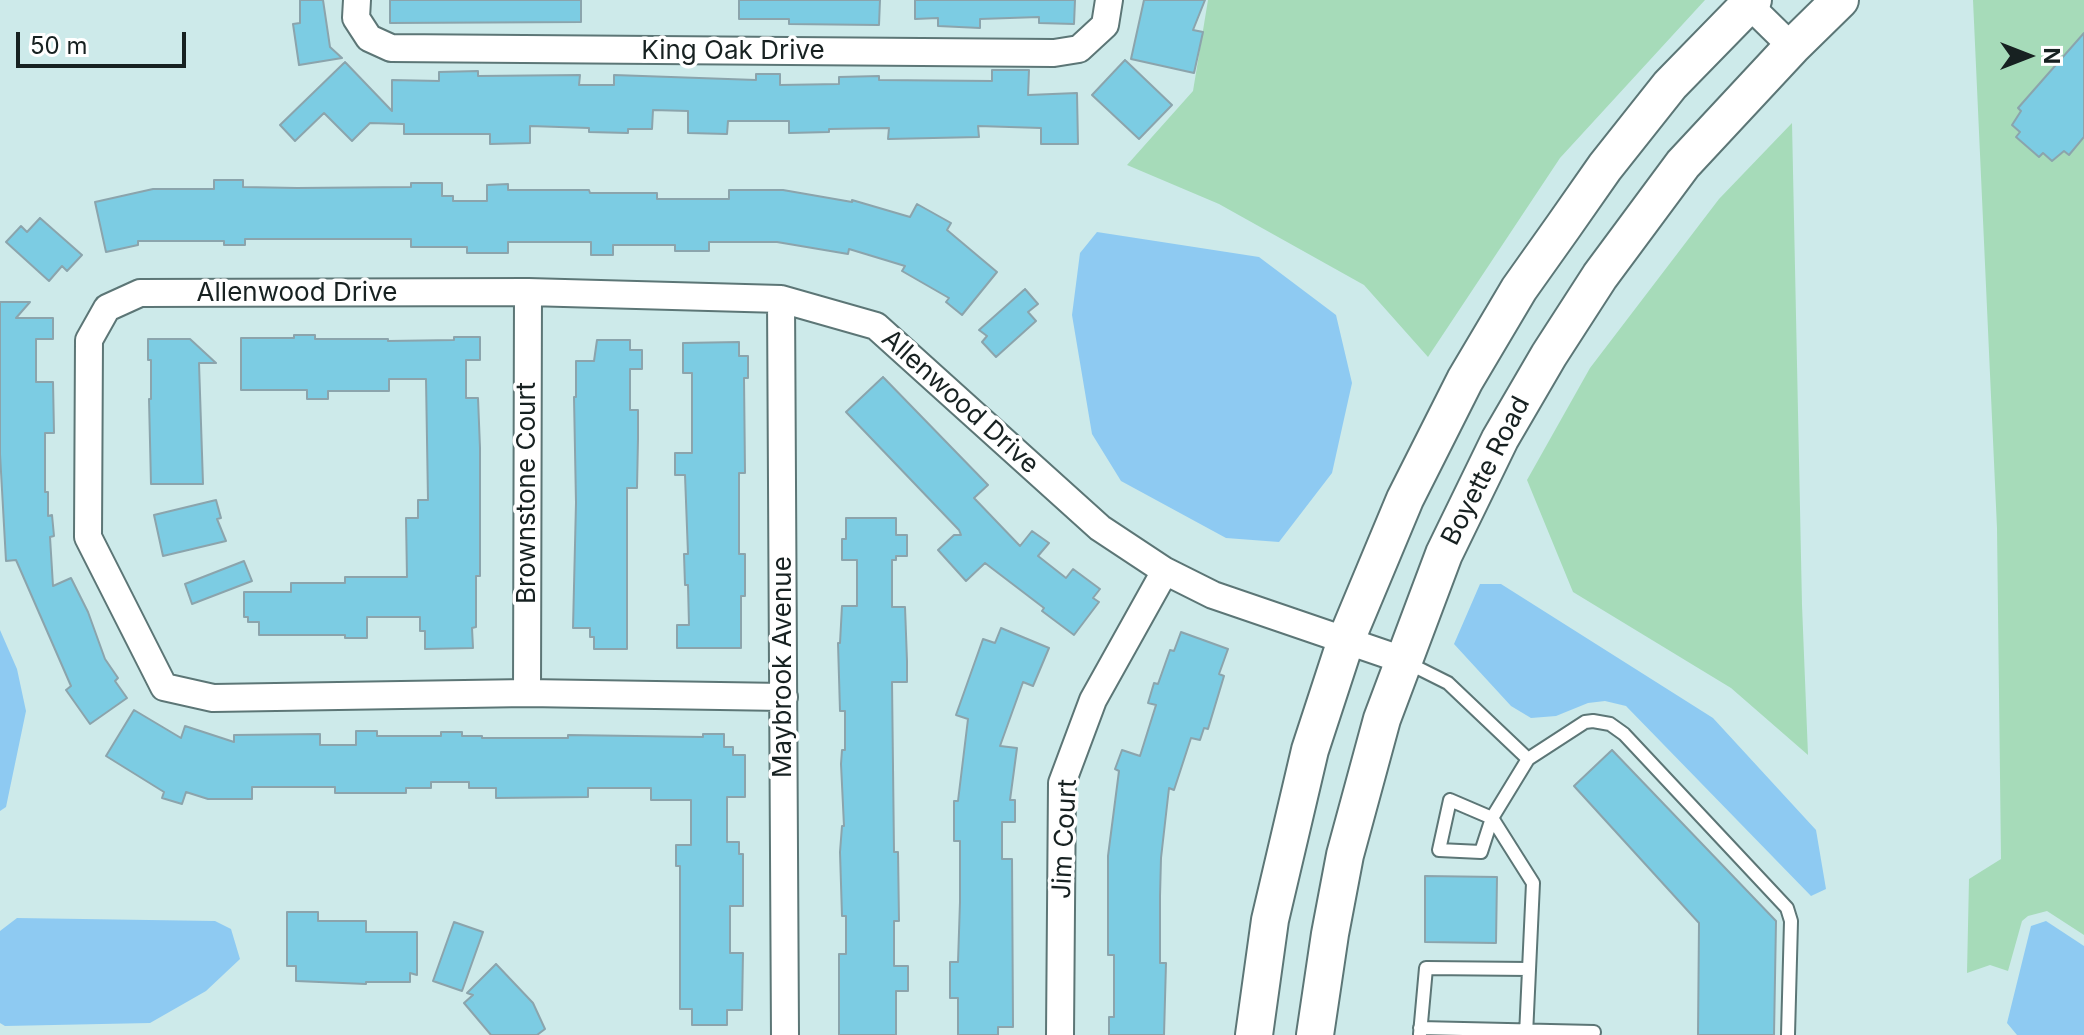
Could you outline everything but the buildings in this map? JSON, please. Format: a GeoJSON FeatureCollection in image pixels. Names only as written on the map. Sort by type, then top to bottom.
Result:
{"type":"FeatureCollection","features":[{"type":"Feature","properties":{"kind":"main road","name":"Boyette Road"},"geometry":{"type":"LineString","coordinates":[[1315,1035],[1345,855],[1367,768],[1403,660],[1444,554],[1500,439],[1600,276],[1683,164],[1840,0]]}},
{"type":"Feature","properties":{"kind":"main road"},"geometry":{"type":"LineString","coordinates":[[1254,1035],[1270,920],[1310,750],[1346,640],[1377,561],[1422,463],[1465,380],[1519,289],[1605,167],[1670,85],[1749,2]]}},
{"type":"Feature","properties":{"kind":"street","name":"King Oak Drive"},"geometry":{"type":"LineString","coordinates":[[357,0],[356,18],[369,38],[391,48],[1054,53],[1079,49],[1105,25],[1109,0]]}},
{"type":"Feature","properties":{"kind":"street"},"geometry":{"type":"LineString","coordinates":[[1749,2],[1792,47]]}},
{"type":"Feature","properties":{"kind":"street","name":"Allenwood Drive"},"geometry":{"type":"LineString","coordinates":[[784,697],[527,693],[213,698],[164,687],[88,537],[89,340],[107,308],[140,293],[528,292],[781,299],[876,326],[1100,528],[1165,571],[1213,595],[1403,660]]}},
{"type":"Feature","properties":{"kind":"street","name":"Brownstone Court"},"geometry":{"type":"LineString","coordinates":[[527,693],[528,292]]}},
{"type":"Feature","properties":{"kind":"street","name":"Maybrook Avenue"},"geometry":{"type":"LineString","coordinates":[[781,299],[785,1035]]}},
{"type":"Feature","properties":{"kind":"street","name":"Jim Court"},"geometry":{"type":"LineString","coordinates":[[1060,1035],[1062,783],[1093,700],[1165,571]]}},
{"type":"Feature","properties":{"kind":"lane"},"geometry":{"type":"LineString","coordinates":[[1403,660],[1448,683],[1528,759]]}},
{"type":"Feature","properties":{"kind":"lane"},"geometry":{"type":"LineString","coordinates":[[1526,1033],[1533,883],[1492,818],[1450,800],[1439,850],[1481,852],[1492,818],[1528,759],[1585,722],[1610,724],[1624,734],[1780,899],[1791,921],[1788,1035]]}},
{"type":"Feature","properties":{"kind":"lane"},"geometry":{"type":"LineString","coordinates":[[1529,969],[1426,968],[1420,1032],[1594,1032]]}},
{"type":"Feature","properties":{"kind":"green space"},"geometry":{"type":"Polygon","coordinates":[[[1208,0],[1705,0],[1560,158],[1428,357],[1364,285],[1219,204],[1127,165],[1193,91],[1208,0]]]}},
{"type":"Feature","properties":{"kind":"green space"},"geometry":{"type":"Polygon","coordinates":[[[1973,0],[2084,0],[2084,935],[2047,911],[2028,916],[2022,921],[2008,971],[1990,965],[1967,973],[1969,879],[2001,859],[1997,528],[1973,0]]]}},
{"type":"Feature","properties":{"kind":"green space"},"geometry":{"type":"Polygon","coordinates":[[[1792,123],[1808,755],[1731,688],[1573,592],[1527,480],[1590,368],[1719,199],[1792,123]]]}},
{"type":"Feature","properties":{"kind":"water"},"geometry":{"type":"Polygon","coordinates":[[[1097,232],[1259,257],[1336,315],[1352,383],[1332,473],[1279,542],[1226,538],[1121,481],[1092,434],[1072,315],[1080,253],[1097,232]]]}},
{"type":"Feature","properties":{"kind":"water"},"geometry":{"type":"Polygon","coordinates":[[[1480,584],[1501,584],[1713,718],[1816,830],[1826,889],[1811,896],[1626,706],[1605,701],[1588,703],[1556,716],[1531,718],[1511,706],[1454,644],[1480,584]]]}},
{"type":"Feature","properties":{"kind":"water"},"geometry":{"type":"Polygon","coordinates":[[[0,630],[17,669],[26,711],[6,807],[0,811],[0,630]]]}},
{"type":"Feature","properties":{"kind":"water"},"geometry":{"type":"Polygon","coordinates":[[[17,918],[215,921],[231,929],[240,959],[206,991],[150,1023],[5,1026],[0,1023],[0,931],[17,918]]]}},
{"type":"Feature","properties":{"kind":"water"},"geometry":{"type":"Polygon","coordinates":[[[2046,921],[2084,946],[2084,1035],[2017,1035],[2007,1023],[2031,926],[2046,921]]]}}]}
